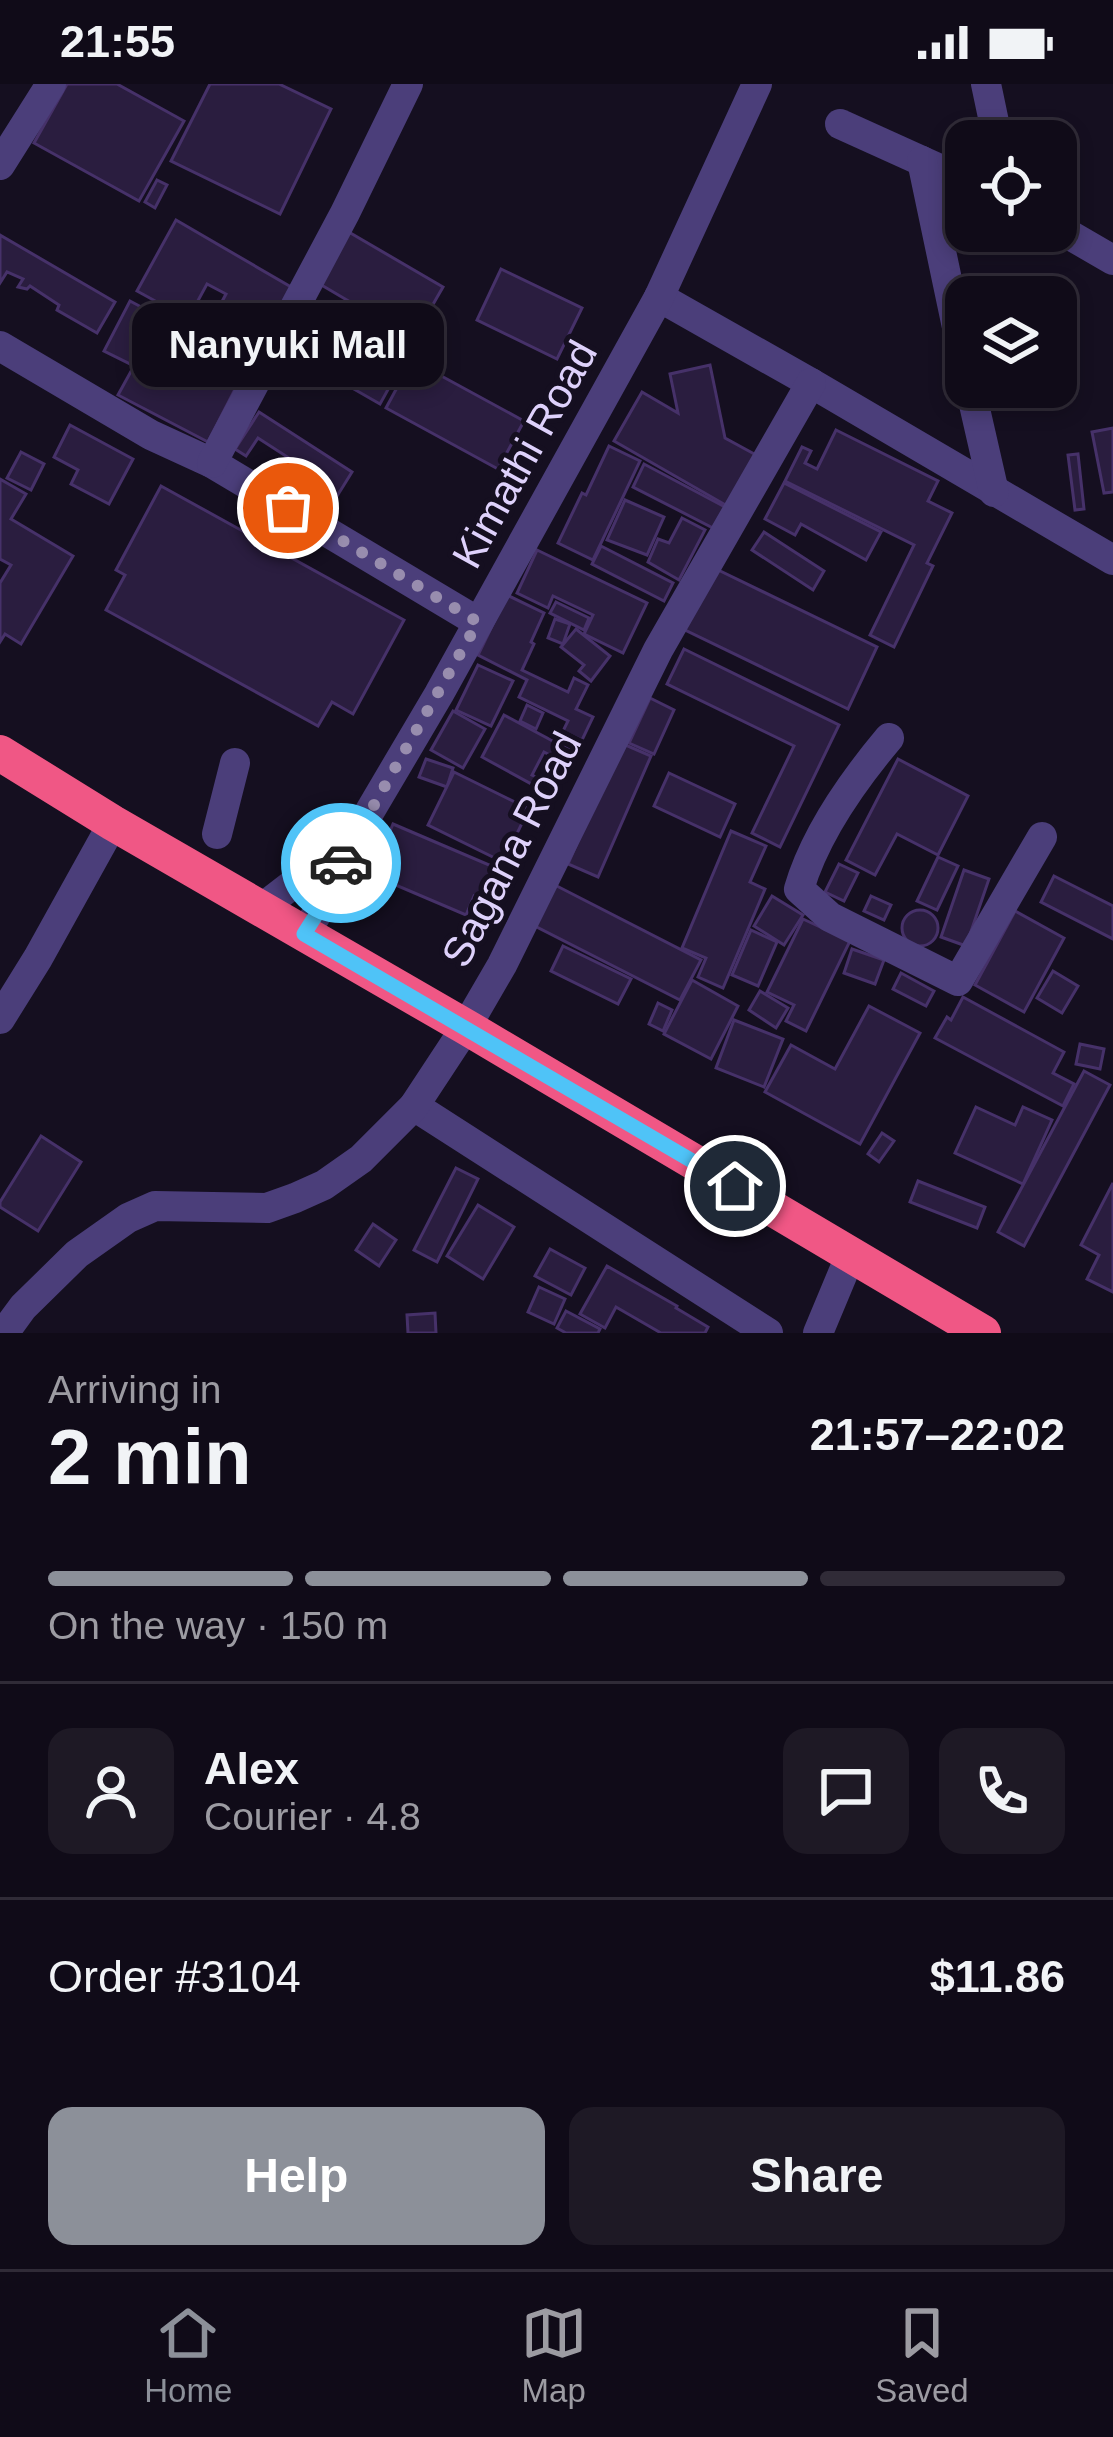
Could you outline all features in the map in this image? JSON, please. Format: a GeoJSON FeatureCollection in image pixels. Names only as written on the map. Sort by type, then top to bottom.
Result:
{"type":"FeatureCollection","features":[{"type":"Feature","properties":{"kind":"highway"},"geometry":{"type":"LineString","coordinates":[[0,753],[983,1333]]}},
{"type":"Feature","properties":{"kind":"street"},"geometry":{"type":"LineString","coordinates":[[0,165],[51,84]]}},
{"type":"Feature","properties":{"kind":"street"},"geometry":{"type":"LineString","coordinates":[[212,463],[408,84]]}},
{"type":"Feature","properties":{"kind":"street","name":"Kimathi Road"},"geometry":{"type":"LineString","coordinates":[[304,934],[659,297],[757,84]]}},
{"type":"Feature","properties":{"kind":"street"},"geometry":{"type":"LineString","coordinates":[[986,84],[994,120]]}},
{"type":"Feature","properties":{"kind":"street"},"geometry":{"type":"LineString","coordinates":[[840,124],[945,171]]}},
{"type":"Feature","properties":{"kind":"street"},"geometry":{"type":"LineString","coordinates":[[922,161],[946,276]]}},
{"type":"Feature","properties":{"kind":"street"},"geometry":{"type":"LineString","coordinates":[[1077,239],[1113,260]]}},
{"type":"Feature","properties":{"kind":"street"},"geometry":{"type":"LineString","coordinates":[[659,297],[1113,560]]}},
{"type":"Feature","properties":{"kind":"street"},"geometry":{"type":"LineString","coordinates":[[0,346],[151,435],[212,463],[478,622]]}},
{"type":"Feature","properties":{"kind":"street","name":"Sagana Road"},"geometry":{"type":"LineString","coordinates":[[4,1333],[23,1307],[77,1254],[128,1218],[154,1206],[267,1208],[296,1198],[361,1159],[413,1106],[502,965],[658,650],[811,382]]}},
{"type":"Feature","properties":{"kind":"street"},"geometry":{"type":"LineString","coordinates":[[975,408],[994,492]]}},
{"type":"Feature","properties":{"kind":"street"},"geometry":{"type":"LineString","coordinates":[[889,738],[859,775],[807,863],[799,889],[830,917],[958,981],[1042,837]]}},
{"type":"Feature","properties":{"kind":"street"},"geometry":{"type":"LineString","coordinates":[[217,834],[235,763]]}},
{"type":"Feature","properties":{"kind":"street"},"geometry":{"type":"LineString","coordinates":[[0,1019],[113,823]]}},
{"type":"Feature","properties":{"kind":"street","name":"Kimathi Road"},"geometry":{"type":"LineString","coordinates":[[262,908],[344,855]]}},
{"type":"Feature","properties":{"kind":"street"},"geometry":{"type":"LineString","coordinates":[[413,1106],[768,1333]]}},
{"type":"Feature","properties":{"kind":"street"},"geometry":{"type":"LineString","coordinates":[[818,1333],[850,1254]]}},
{"type":"Feature","properties":{"kind":"building"},"geometry":{"type":"Polygon","coordinates":[[[67,84],[117,84],[184,121],[139,201],[34,143],[67,84]]]}},
{"type":"Feature","properties":{"kind":"building"},"geometry":{"type":"Polygon","coordinates":[[[210,84],[279,84],[331,109],[280,214],[171,161],[210,84]]]}},
{"type":"Feature","properties":{"kind":"building"},"geometry":{"type":"Polygon","coordinates":[[[157,180],[167,185],[155,208],[145,202],[157,180]]]}},
{"type":"Feature","properties":{"kind":"building"},"geometry":{"type":"Polygon","coordinates":[[[176,220],[298,291],[254,359],[256,346],[211,322],[226,294],[207,284],[188,319],[137,291],[176,220]]]}},
{"type":"Feature","properties":{"kind":"building"},"geometry":{"type":"Polygon","coordinates":[[[347,231],[443,287],[413,339],[318,283],[347,231]]]}},
{"type":"Feature","properties":{"kind":"building"},"geometry":{"type":"Polygon","coordinates":[[[0,235],[115,302],[97,333],[57,310],[59,305],[30,286],[18,287],[23,279],[7,272],[0,283],[0,235]]]}},
{"type":"Feature","properties":{"kind":"building"},"geometry":{"type":"Polygon","coordinates":[[[501,269],[582,308],[557,359],[477,320],[501,269]]]}},
{"type":"Feature","properties":{"kind":"building"},"geometry":{"type":"Polygon","coordinates":[[[303,298],[406,357],[380,404],[277,345],[303,298]]]}},
{"type":"Feature","properties":{"kind":"building"},"geometry":{"type":"Polygon","coordinates":[[[130,301],[248,364],[208,442],[118,395],[134,366],[104,351],[130,301]]]}},
{"type":"Feature","properties":{"kind":"building"},"geometry":{"type":"Polygon","coordinates":[[[412,360],[524,421],[498,469],[386,408],[412,360]]]}},
{"type":"Feature","properties":{"kind":"building"},"geometry":{"type":"Polygon","coordinates":[[[710,365],[725,438],[758,456],[729,507],[614,441],[642,392],[678,413],[670,374],[710,365]]]}},
{"type":"Feature","properties":{"kind":"building"},"geometry":{"type":"Polygon","coordinates":[[[259,412],[352,472],[334,501],[320,492],[326,482],[258,438],[246,456],[235,449],[259,412]]]}},
{"type":"Feature","properties":{"kind":"building"},"geometry":{"type":"Polygon","coordinates":[[[70,425],[133,459],[109,504],[71,484],[78,470],[54,457],[70,425]]]}},
{"type":"Feature","properties":{"kind":"building"},"geometry":{"type":"Polygon","coordinates":[[[1113,428],[1113,492],[1104,493],[1092,432],[1113,428]]]}},
{"type":"Feature","properties":{"kind":"building"},"geometry":{"type":"Polygon","coordinates":[[[836,430],[938,481],[928,501],[952,513],[927,563],[933,566],[894,647],[870,635],[914,545],[785,481],[802,447],[811,451],[805,463],[817,469],[836,430]]]}},
{"type":"Feature","properties":{"kind":"building"},"geometry":{"type":"Polygon","coordinates":[[[609,446],[640,461],[593,560],[558,543],[609,446]]]}},
{"type":"Feature","properties":{"kind":"building"},"geometry":{"type":"Polygon","coordinates":[[[21,452],[44,464],[31,490],[7,478],[21,452]]]}},
{"type":"Feature","properties":{"kind":"building"},"geometry":{"type":"Polygon","coordinates":[[[1078,454],[1084,509],[1075,510],[1068,455],[1078,454]]]}},
{"type":"Feature","properties":{"kind":"building"},"geometry":{"type":"Polygon","coordinates":[[[644,464],[725,507],[713,528],[633,487],[644,464]]]}},
{"type":"Feature","properties":{"kind":"building"},"geometry":{"type":"Polygon","coordinates":[[[280,474],[304,487],[293,507],[269,494],[280,474]]]}},
{"type":"Feature","properties":{"kind":"building"},"geometry":{"type":"Polygon","coordinates":[[[0,479],[26,494],[11,519],[73,556],[21,644],[5,634],[0,642],[0,583],[11,565],[0,559],[0,479]]]}},
{"type":"Feature","properties":{"kind":"building"},"geometry":{"type":"Polygon","coordinates":[[[784,483],[881,532],[866,560],[801,524],[795,535],[765,519],[784,483]]]}},
{"type":"Feature","properties":{"kind":"building"},"geometry":{"type":"Polygon","coordinates":[[[161,486],[404,620],[353,714],[332,702],[318,726],[106,610],[125,575],[116,570],[161,486]]]}},
{"type":"Feature","properties":{"kind":"building"},"geometry":{"type":"Polygon","coordinates":[[[625,500],[664,517],[647,555],[607,540],[625,500]]]}},
{"type":"Feature","properties":{"kind":"building"},"geometry":{"type":"Polygon","coordinates":[[[682,518],[705,530],[679,580],[648,562],[658,539],[669,543],[682,518]]]}},
{"type":"Feature","properties":{"kind":"building"},"geometry":{"type":"Polygon","coordinates":[[[764,532],[824,571],[813,590],[752,550],[764,532]]]}},
{"type":"Feature","properties":{"kind":"building"},"geometry":{"type":"Polygon","coordinates":[[[601,546],[673,583],[664,601],[592,564],[601,546]]]}},
{"type":"Feature","properties":{"kind":"building"},"geometry":{"type":"Polygon","coordinates":[[[537,550],[647,603],[623,653],[584,634],[593,615],[553,596],[548,608],[517,593],[537,550]]]}},
{"type":"Feature","properties":{"kind":"building"},"geometry":{"type":"Polygon","coordinates":[[[712,567],[877,647],[848,709],[683,629],[712,567]]]}},
{"type":"Feature","properties":{"kind":"building"},"geometry":{"type":"Polygon","coordinates":[[[507,595],[544,613],[522,670],[568,692],[574,678],[588,685],[576,709],[593,717],[582,740],[563,731],[568,721],[519,697],[527,680],[478,655],[507,595]]]}},
{"type":"Feature","properties":{"kind":"building"},"geometry":{"type":"Polygon","coordinates":[[[556,602],[589,618],[584,630],[550,613],[556,602]]]}},
{"type":"Feature","properties":{"kind":"building"},"geometry":{"type":"Polygon","coordinates":[[[555,619],[570,624],[563,644],[548,638],[555,619]]]}},
{"type":"Feature","properties":{"kind":"building"},"geometry":{"type":"Polygon","coordinates":[[[576,629],[610,656],[591,681],[579,671],[584,665],[561,647],[576,629]]]}},
{"type":"Feature","properties":{"kind":"building"},"geometry":{"type":"Polygon","coordinates":[[[684,649],[839,725],[780,847],[752,833],[794,746],[667,684],[684,649]]]}},
{"type":"Feature","properties":{"kind":"building"},"geometry":{"type":"Polygon","coordinates":[[[478,665],[513,681],[491,726],[456,710],[478,665]]]}},
{"type":"Feature","properties":{"kind":"building"},"geometry":{"type":"Polygon","coordinates":[[[650,698],[674,710],[654,754],[629,743],[650,698]]]}},
{"type":"Feature","properties":{"kind":"building"},"geometry":{"type":"Polygon","coordinates":[[[527,705],[543,713],[536,729],[520,721],[527,705]]]}},
{"type":"Feature","properties":{"kind":"building"},"geometry":{"type":"Polygon","coordinates":[[[453,711],[485,729],[463,768],[431,750],[453,711]]]}},
{"type":"Feature","properties":{"kind":"building"},"geometry":{"type":"Polygon","coordinates":[[[504,715],[575,753],[569,765],[544,752],[532,775],[540,779],[537,787],[482,757],[504,715]]]}},
{"type":"Feature","properties":{"kind":"building"},"geometry":{"type":"Polygon","coordinates":[[[621,743],[651,756],[598,877],[568,864],[621,743]]]}},
{"type":"Feature","properties":{"kind":"building"},"geometry":{"type":"Polygon","coordinates":[[[426,759],[453,768],[447,787],[419,777],[426,759]]]}},
{"type":"Feature","properties":{"kind":"building"},"geometry":{"type":"Polygon","coordinates":[[[898,759],[968,796],[938,855],[897,834],[875,875],[846,860],[898,759]]]}},
{"type":"Feature","properties":{"kind":"building"},"geometry":{"type":"Polygon","coordinates":[[[454,772],[529,809],[503,862],[428,825],[454,772]]]}},
{"type":"Feature","properties":{"kind":"building"},"geometry":{"type":"Polygon","coordinates":[[[669,773],[735,804],[720,837],[654,806],[669,773]]]}},
{"type":"Feature","properties":{"kind":"building"},"geometry":{"type":"Polygon","coordinates":[[[393,824],[501,870],[487,901],[474,896],[466,915],[372,875],[393,824]]]}},
{"type":"Feature","properties":{"kind":"building"},"geometry":{"type":"Polygon","coordinates":[[[731,831],[766,846],[750,882],[765,889],[723,988],[698,977],[706,958],[682,948],[731,831]]]}},
{"type":"Feature","properties":{"kind":"building"},"geometry":{"type":"Polygon","coordinates":[[[938,857],[958,866],[937,910],[917,901],[938,857]]]}},
{"type":"Feature","properties":{"kind":"building"},"geometry":{"type":"Polygon","coordinates":[[[839,864],[858,873],[844,901],[825,892],[839,864]]]}},
{"type":"Feature","properties":{"kind":"building"},"geometry":{"type":"Polygon","coordinates":[[[964,870],[989,879],[966,946],[941,937],[964,870]]]}},
{"type":"Feature","properties":{"kind":"building"},"geometry":{"type":"Polygon","coordinates":[[[1054,876],[1113,906],[1113,939],[1041,902],[1054,876]]]}},
{"type":"Feature","properties":{"kind":"building"},"geometry":{"type":"Polygon","coordinates":[[[549,882],[701,960],[680,1000],[529,923],[549,882]]]}},
{"type":"Feature","properties":{"kind":"building"},"geometry":{"type":"Polygon","coordinates":[[[772,896],[803,915],[784,945],[754,926],[772,896]]]}},
{"type":"Feature","properties":{"kind":"building"},"geometry":{"type":"Polygon","coordinates":[[[871,896],[891,905],[884,920],[864,911],[871,896]]]}},
{"type":"Feature","properties":{"kind":"building"},"geometry":{"type":"Polygon","coordinates":[[[920,910],[933,915],[938,928],[933,941],[920,946],[907,941],[902,928],[907,915],[920,910]]]}},
{"type":"Feature","properties":{"kind":"building"},"geometry":{"type":"Polygon","coordinates":[[[1015,911],[1064,938],[1024,1012],[975,985],[1015,911]]]}},
{"type":"Feature","properties":{"kind":"building"},"geometry":{"type":"Polygon","coordinates":[[[803,919],[850,941],[806,1031],[786,1021],[794,1005],[767,992],[803,919]]]}},
{"type":"Feature","properties":{"kind":"building"},"geometry":{"type":"Polygon","coordinates":[[[751,930],[777,942],[758,986],[732,975],[751,930]]]}},
{"type":"Feature","properties":{"kind":"building"},"geometry":{"type":"Polygon","coordinates":[[[563,946],[631,979],[618,1004],[551,971],[563,946]]]}},
{"type":"Feature","properties":{"kind":"building"},"geometry":{"type":"Polygon","coordinates":[[[852,949],[884,960],[875,984],[844,973],[852,949]]]}},
{"type":"Feature","properties":{"kind":"building"},"geometry":{"type":"Polygon","coordinates":[[[1053,971],[1078,986],[1062,1013],[1037,998],[1053,971]]]}},
{"type":"Feature","properties":{"kind":"building"},"geometry":{"type":"Polygon","coordinates":[[[901,973],[934,991],[926,1006],[893,989],[901,973]]]}},
{"type":"Feature","properties":{"kind":"building"},"geometry":{"type":"Polygon","coordinates":[[[692,980],[738,1006],[711,1059],[664,1034],[692,980]]]}},
{"type":"Feature","properties":{"kind":"building"},"geometry":{"type":"Polygon","coordinates":[[[760,991],[788,1008],[776,1028],[749,1010],[760,991]]]}},
{"type":"Feature","properties":{"kind":"building"},"geometry":{"type":"Polygon","coordinates":[[[963,997],[1064,1052],[1053,1073],[1074,1084],[1063,1106],[935,1038],[963,997]]]}},
{"type":"Feature","properties":{"kind":"building"},"geometry":{"type":"Polygon","coordinates":[[[658,1003],[672,1010],[663,1031],[649,1024],[658,1003]]]}},
{"type":"Feature","properties":{"kind":"building"},"geometry":{"type":"Polygon","coordinates":[[[869,1006],[920,1033],[860,1144],[765,1092],[791,1045],[835,1069],[869,1006]]]}},
{"type":"Feature","properties":{"kind":"building"},"geometry":{"type":"Polygon","coordinates":[[[734,1020],[783,1039],[764,1087],[716,1068],[734,1020]]]}},
{"type":"Feature","properties":{"kind":"building"},"geometry":{"type":"Polygon","coordinates":[[[1080,1044],[1104,1049],[1100,1069],[1076,1064],[1080,1044]]]}},
{"type":"Feature","properties":{"kind":"building"},"geometry":{"type":"Polygon","coordinates":[[[1084,1071],[1110,1085],[1024,1246],[998,1232],[1084,1071]]]}},
{"type":"Feature","properties":{"kind":"building"},"geometry":{"type":"Polygon","coordinates":[[[976,1107],[1015,1125],[1023,1107],[1052,1120],[1023,1184],[955,1153],[976,1107]]]}},
{"type":"Feature","properties":{"kind":"building"},"geometry":{"type":"Polygon","coordinates":[[[882,1133],[894,1141],[879,1162],[868,1154],[882,1133]]]}},
{"type":"Feature","properties":{"kind":"building"},"geometry":{"type":"Polygon","coordinates":[[[41,1136],[81,1162],[38,1231],[0,1207],[0,1202],[41,1136]]]}},
{"type":"Feature","properties":{"kind":"building"},"geometry":{"type":"Polygon","coordinates":[[[456,1168],[478,1179],[437,1262],[414,1250],[456,1168]]]}},
{"type":"Feature","properties":{"kind":"building"},"geometry":{"type":"Polygon","coordinates":[[[918,1181],[985,1207],[977,1228],[910,1202],[918,1181]]]}},
{"type":"Feature","properties":{"kind":"building"},"geometry":{"type":"Polygon","coordinates":[[[1113,1183],[1113,1292],[1087,1279],[1099,1255],[1081,1245],[1113,1183]]]}},
{"type":"Feature","properties":{"kind":"building"},"geometry":{"type":"Polygon","coordinates":[[[478,1205],[514,1227],[483,1279],[447,1256],[478,1205]]]}},
{"type":"Feature","properties":{"kind":"building"},"geometry":{"type":"Polygon","coordinates":[[[373,1224],[396,1240],[379,1266],[356,1250],[373,1224]]]}},
{"type":"Feature","properties":{"kind":"building"},"geometry":{"type":"Polygon","coordinates":[[[550,1249],[585,1268],[571,1295],[535,1276],[550,1249]]]}},
{"type":"Feature","properties":{"kind":"building"},"geometry":{"type":"Polygon","coordinates":[[[607,1266],[708,1327],[705,1333],[661,1333],[616,1307],[605,1328],[580,1314],[607,1266]]]}},
{"type":"Feature","properties":{"kind":"building"},"geometry":{"type":"Polygon","coordinates":[[[539,1287],[565,1299],[554,1324],[528,1312],[539,1287]]]}},
{"type":"Feature","properties":{"kind":"building"},"geometry":{"type":"Polygon","coordinates":[[[566,1311],[600,1329],[598,1333],[566,1333],[557,1328],[566,1311]]]}},
{"type":"Feature","properties":{"kind":"building"},"geometry":{"type":"Polygon","coordinates":[[[435,1313],[436,1333],[408,1333],[407,1315],[435,1313]]]}},
{"type":"Feature","properties":{"kind":"way so far"},"geometry":{"type":"LineString","coordinates":[[288,508],[478,622],[341,863]]}},
{"type":"Feature","properties":{"kind":"place","name":"Nanyuki Mall"},"geometry":{"type":"Point","coordinates":[288,508]}},
{"type":"Feature","properties":{"kind":"route"},"geometry":{"type":"LineString","coordinates":[[341,863],[304,934],[735,1186]]}}]}
